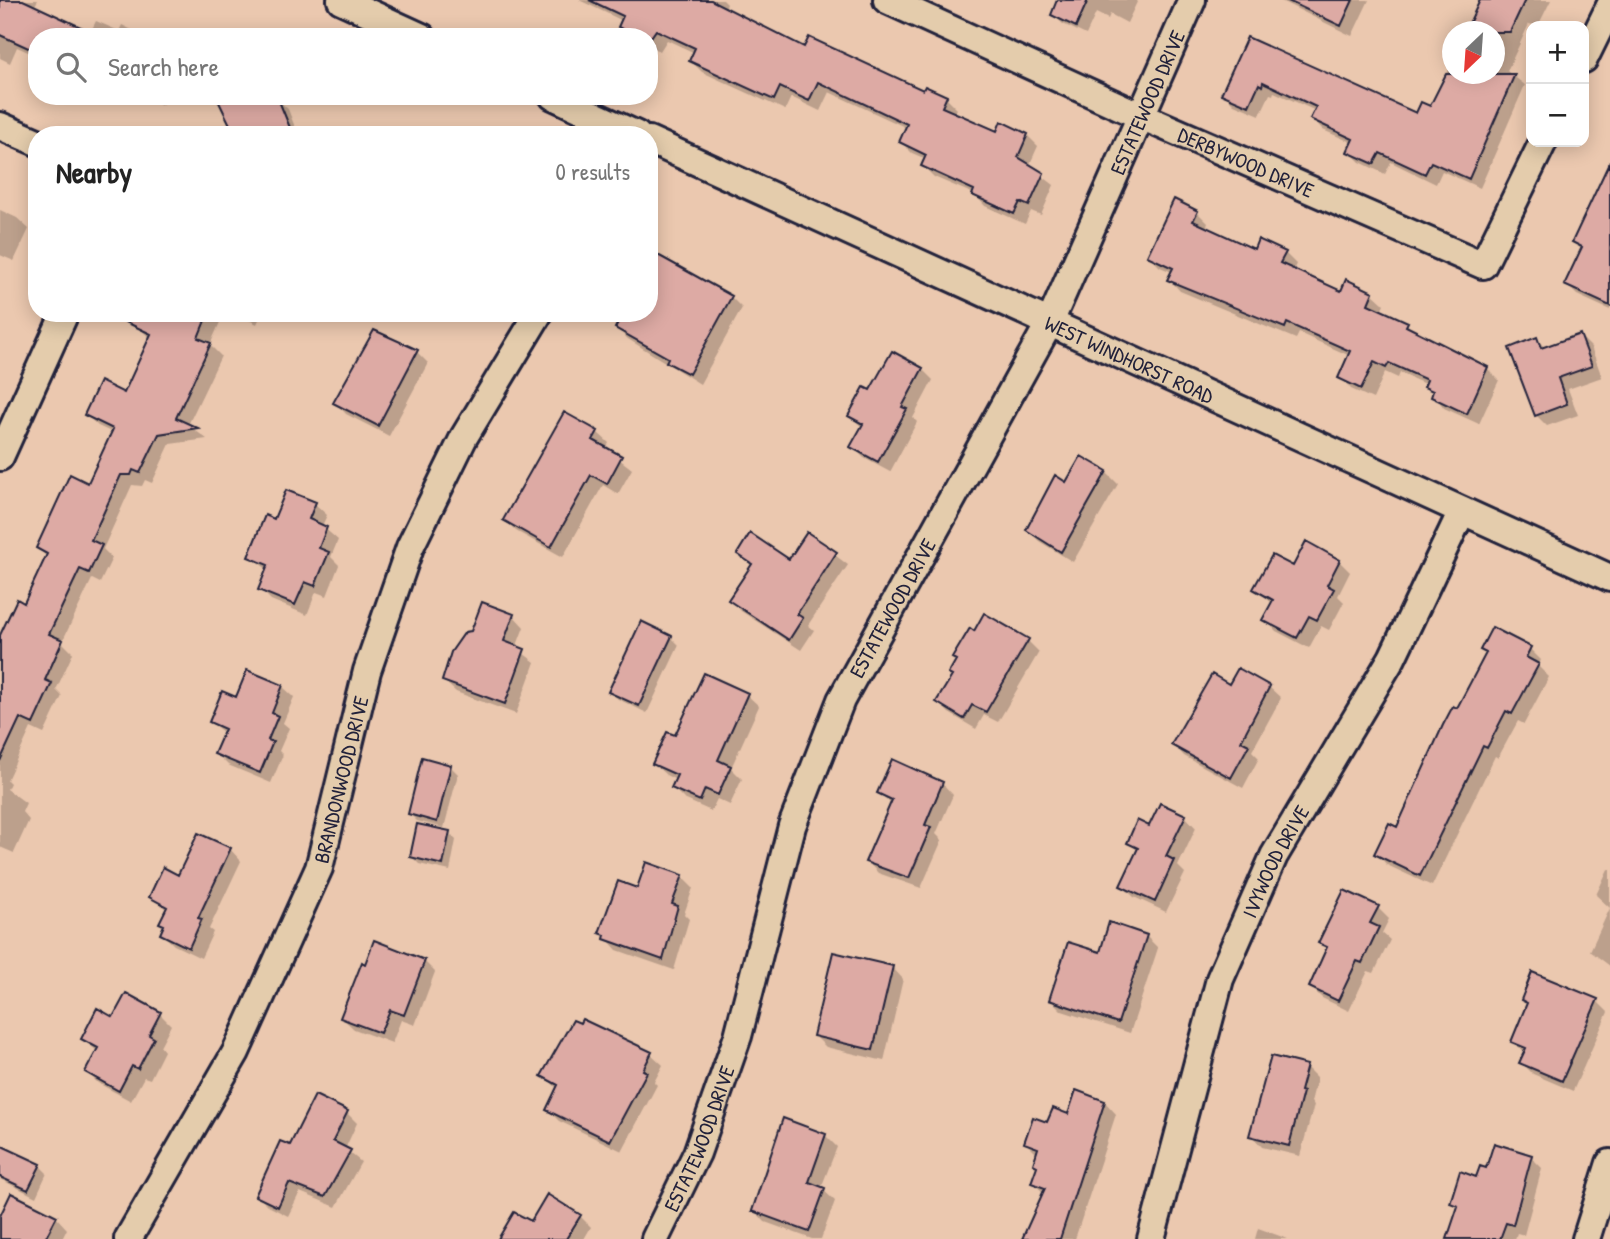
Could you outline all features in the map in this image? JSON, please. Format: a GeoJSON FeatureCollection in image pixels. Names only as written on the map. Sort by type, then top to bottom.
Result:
{"type":"FeatureCollection","features":[{"type":"Feature","properties":{"kind":"street"},"geometry":{"type":"LineString","coordinates":[[341,0],[402,28]]}},
{"type":"Feature","properties":{"kind":"street","name":"DERBYWOOD DRIVE"},"geometry":{"type":"LineString","coordinates":[[887,0],[1143,117],[1483,265],[1541,147]]}},
{"type":"Feature","properties":{"kind":"street","name":"ESTATEWOOD DRIVE"},"geometry":{"type":"LineString","coordinates":[[654,1239],[697,1153],[738,1036],[792,825],[841,700],[1050,321],[1143,117],[1192,0]]}},
{"type":"Feature","properties":{"kind":"street"},"geometry":{"type":"LineString","coordinates":[[1589,49],[1610,6]]}},
{"type":"Feature","properties":{"kind":"street","name":"WEST WINDHORST ROAD"},"geometry":{"type":"LineString","coordinates":[[572,105],[618,126]]}},
{"type":"Feature","properties":{"kind":"street"},"geometry":{"type":"LineString","coordinates":[[0,126],[28,138]]}},
{"type":"Feature","properties":{"kind":"street","name":"WEST WINDHORST ROAD"},"geometry":{"type":"LineString","coordinates":[[658,144],[1610,578]]}},
{"type":"Feature","properties":{"kind":"street"},"geometry":{"type":"LineString","coordinates":[[0,457],[61,322]]}},
{"type":"Feature","properties":{"kind":"street","name":"BRANDONWOOD DRIVE"},"geometry":{"type":"LineString","coordinates":[[128,1239],[236,1052],[319,868],[367,671],[411,547],[464,437],[534,322]]}},
{"type":"Feature","properties":{"kind":"street","name":"IVYWOOD DRIVE"},"geometry":{"type":"LineString","coordinates":[[1151,1239],[1220,979],[1274,856],[1392,658],[1462,511]]}},
{"type":"Feature","properties":{"kind":"street"},"geometry":{"type":"LineString","coordinates":[[1586,1239],[1610,1163]]}},
{"type":"Feature","properties":{"kind":"building"},"geometry":{"type":"Polygon","coordinates":[[[0,0],[23,0],[83,28],[28,28],[28,48],[0,35],[0,0]]]}},
{"type":"Feature","properties":{"kind":"building"},"geometry":{"type":"Polygon","coordinates":[[[589,0],[711,0],[804,47],[809,37],[923,90],[925,86],[947,96],[942,107],[997,131],[1001,121],[1028,134],[1018,157],[1044,173],[1029,206],[1020,202],[1014,214],[972,195],[974,190],[921,166],[926,155],[899,142],[907,124],[818,82],[809,101],[780,87],[774,100],[689,61],[695,48],[658,31],[658,28],[618,27],[623,16],[589,0]]]}},
{"type":"Feature","properties":{"kind":"building"},"geometry":{"type":"Polygon","coordinates":[[[1057,0],[1088,0],[1076,27],[1051,15],[1057,0]]]}},
{"type":"Feature","properties":{"kind":"building"},"geometry":{"type":"Polygon","coordinates":[[[1286,0],[1353,0],[1341,26],[1286,0]]]}},
{"type":"Feature","properties":{"kind":"building"},"geometry":{"type":"Polygon","coordinates":[[[1480,0],[1525,0],[1510,32],[1505,32],[1505,21],[1470,21],[1480,0]]]}},
{"type":"Feature","properties":{"kind":"building"},"geometry":{"type":"Polygon","coordinates":[[[1247,37],[1416,113],[1421,102],[1430,106],[1442,82],[1505,84],[1505,74],[1515,74],[1469,179],[1431,162],[1425,174],[1380,153],[1374,164],[1347,152],[1353,139],[1310,119],[1316,107],[1263,82],[1262,86],[1259,84],[1249,106],[1221,94],[1247,37]]]}},
{"type":"Feature","properties":{"kind":"building"},"geometry":{"type":"Polygon","coordinates":[[[220,105],[281,105],[289,126],[231,126],[220,105]]]}},
{"type":"Feature","properties":{"kind":"building"},"geometry":{"type":"Polygon","coordinates":[[[1610,161],[1610,306],[1564,285],[1582,247],[1572,242],[1610,161]]]}},
{"type":"Feature","properties":{"kind":"building"},"geometry":{"type":"Polygon","coordinates":[[[1174,199],[1198,211],[1193,221],[1254,249],[1258,239],[1286,252],[1280,263],[1341,291],[1346,279],[1373,292],[1368,304],[1408,322],[1406,326],[1488,367],[1467,414],[1431,397],[1433,391],[1424,387],[1427,380],[1389,363],[1386,368],[1374,362],[1361,389],[1338,378],[1350,351],[1287,323],[1285,328],[1167,280],[1173,268],[1147,256],[1174,199]]]}},
{"type":"Feature","properties":{"kind":"building"},"geometry":{"type":"Polygon","coordinates":[[[658,255],[732,296],[689,374],[666,362],[668,358],[615,328],[618,322],[658,322],[658,255]]]}},
{"type":"Feature","properties":{"kind":"building"},"geometry":{"type":"Polygon","coordinates":[[[126,322],[204,322],[198,338],[211,343],[176,418],[198,428],[159,434],[140,473],[133,470],[131,475],[121,475],[91,540],[102,545],[89,573],[80,569],[49,634],[63,640],[45,680],[52,683],[33,724],[20,718],[0,761],[0,635],[17,599],[24,603],[47,554],[36,548],[70,474],[88,483],[113,429],[84,415],[100,381],[124,393],[151,334],[126,322]]]}},
{"type":"Feature","properties":{"kind":"building"},"geometry":{"type":"Polygon","coordinates":[[[374,330],[418,350],[378,426],[333,403],[374,330]]]}},
{"type":"Feature","properties":{"kind":"building"},"geometry":{"type":"Polygon","coordinates":[[[1580,334],[1592,366],[1558,378],[1567,404],[1535,416],[1509,348],[1537,337],[1541,348],[1580,334]]]}},
{"type":"Feature","properties":{"kind":"building"},"geometry":{"type":"Polygon","coordinates":[[[892,351],[923,368],[902,407],[907,409],[878,462],[850,447],[863,424],[848,416],[864,387],[870,390],[892,351]]]}},
{"type":"Feature","properties":{"kind":"building"},"geometry":{"type":"Polygon","coordinates":[[[564,412],[598,431],[593,440],[622,456],[607,484],[591,475],[551,547],[503,520],[564,412]]]}},
{"type":"Feature","properties":{"kind":"building"},"geometry":{"type":"Polygon","coordinates":[[[1081,456],[1107,471],[1061,552],[1026,530],[1055,475],[1066,482],[1081,456]]]}},
{"type":"Feature","properties":{"kind":"building"},"geometry":{"type":"Polygon","coordinates":[[[286,490],[316,502],[309,519],[327,527],[319,548],[329,552],[315,586],[305,582],[295,605],[258,590],[268,565],[248,557],[265,515],[274,519],[286,490]]]}},
{"type":"Feature","properties":{"kind":"building"},"geometry":{"type":"Polygon","coordinates":[[[807,532],[837,552],[797,614],[803,618],[789,640],[728,600],[752,564],[737,554],[750,533],[789,559],[807,532]]]}},
{"type":"Feature","properties":{"kind":"building"},"geometry":{"type":"Polygon","coordinates":[[[1306,541],[1340,560],[1327,585],[1334,589],[1317,620],[1309,616],[1297,638],[1262,620],[1273,600],[1253,589],[1272,555],[1293,566],[1306,541]]]}},
{"type":"Feature","properties":{"kind":"building"},"geometry":{"type":"Polygon","coordinates":[[[482,602],[514,614],[504,641],[525,649],[505,704],[442,681],[451,652],[465,632],[471,631],[482,602]]]}},
{"type":"Feature","properties":{"kind":"building"},"geometry":{"type":"Polygon","coordinates":[[[984,613],[1029,639],[986,712],[972,705],[964,719],[936,702],[952,676],[948,674],[956,660],[952,658],[970,628],[974,631],[984,613]]]}},
{"type":"Feature","properties":{"kind":"building"},"geometry":{"type":"Polygon","coordinates":[[[641,621],[672,636],[639,706],[608,692],[641,621]]]}},
{"type":"Feature","properties":{"kind":"building"},"geometry":{"type":"Polygon","coordinates":[[[1492,627],[1531,647],[1526,657],[1539,664],[1512,714],[1506,711],[1487,748],[1483,746],[1420,876],[1374,854],[1389,823],[1397,827],[1443,725],[1453,706],[1457,708],[1486,653],[1480,650],[1492,627]]]}},
{"type":"Feature","properties":{"kind":"building"},"geometry":{"type":"Polygon","coordinates":[[[1238,668],[1270,686],[1241,741],[1249,745],[1231,778],[1171,745],[1212,674],[1229,684],[1238,668]]]}},
{"type":"Feature","properties":{"kind":"building"},"geometry":{"type":"Polygon","coordinates":[[[247,670],[283,685],[272,713],[278,716],[268,740],[273,742],[260,773],[214,754],[225,729],[209,722],[222,691],[236,697],[247,670]]]}},
{"type":"Feature","properties":{"kind":"building"},"geometry":{"type":"Polygon","coordinates":[[[704,673],[748,693],[718,760],[731,766],[718,795],[705,789],[700,801],[671,788],[677,775],[652,764],[667,732],[675,735],[704,673]]]}},
{"type":"Feature","properties":{"kind":"building"},"geometry":{"type":"Polygon","coordinates":[[[422,757],[451,765],[437,822],[408,814],[422,757]]]}},
{"type":"Feature","properties":{"kind":"building"},"geometry":{"type":"Polygon","coordinates":[[[892,759],[943,782],[925,825],[931,827],[909,878],[865,862],[892,800],[877,793],[892,759]]]}},
{"type":"Feature","properties":{"kind":"building"},"geometry":{"type":"Polygon","coordinates":[[[1160,803],[1186,815],[1166,856],[1174,860],[1155,902],[1120,886],[1138,848],[1127,843],[1137,820],[1149,826],[1160,803]]]}},
{"type":"Feature","properties":{"kind":"building"},"geometry":{"type":"Polygon","coordinates":[[[417,824],[450,831],[443,865],[410,857],[417,824]]]}},
{"type":"Feature","properties":{"kind":"building"},"geometry":{"type":"Polygon","coordinates":[[[198,833],[231,848],[198,918],[202,919],[189,948],[160,934],[164,925],[159,923],[167,907],[149,897],[163,867],[178,875],[198,833]]]}},
{"type":"Feature","properties":{"kind":"building"},"geometry":{"type":"Polygon","coordinates":[[[646,862],[683,875],[672,904],[678,906],[663,960],[604,939],[605,935],[599,933],[618,881],[637,888],[646,862]]]}},
{"type":"Feature","properties":{"kind":"building"},"geometry":{"type":"Polygon","coordinates":[[[1344,890],[1379,906],[1370,923],[1379,927],[1362,963],[1357,961],[1338,1001],[1309,987],[1327,947],[1318,943],[1344,890]]]}},
{"type":"Feature","properties":{"kind":"building"},"geometry":{"type":"Polygon","coordinates":[[[1109,922],[1147,935],[1118,1023],[1049,1000],[1068,942],[1100,952],[1109,922]]]}},
{"type":"Feature","properties":{"kind":"building"},"geometry":{"type":"Polygon","coordinates":[[[374,940],[425,960],[404,1015],[390,1010],[380,1033],[340,1018],[362,962],[365,964],[374,940]]]}},
{"type":"Feature","properties":{"kind":"building"},"geometry":{"type":"Polygon","coordinates":[[[833,952],[893,966],[873,1050],[813,1036],[833,952]]]}},
{"type":"Feature","properties":{"kind":"building"},"geometry":{"type":"Polygon","coordinates":[[[1532,972],[1598,999],[1562,1081],[1519,1063],[1526,1048],[1511,1042],[1527,1003],[1521,1000],[1532,972]]]}},
{"type":"Feature","properties":{"kind":"building"},"geometry":{"type":"Polygon","coordinates":[[[126,993],[161,1012],[149,1035],[154,1038],[138,1069],[132,1066],[119,1091],[85,1072],[98,1048],[81,1039],[97,1008],[113,1017],[126,993]]]}},
{"type":"Feature","properties":{"kind":"building"},"geometry":{"type":"Polygon","coordinates":[[[582,1019],[652,1052],[643,1070],[647,1072],[610,1141],[546,1110],[558,1085],[541,1076],[573,1020],[580,1023],[582,1019]]]}},
{"type":"Feature","properties":{"kind":"building"},"geometry":{"type":"Polygon","coordinates":[[[1271,1056],[1307,1065],[1289,1146],[1249,1136],[1271,1056]]]}},
{"type":"Feature","properties":{"kind":"building"},"geometry":{"type":"Polygon","coordinates":[[[1076,1090],[1105,1101],[1060,1239],[1022,1239],[1045,1188],[1031,1183],[1037,1166],[1033,1164],[1038,1148],[1024,1143],[1033,1117],[1047,1122],[1053,1108],[1068,1114],[1076,1090]]]}},
{"type":"Feature","properties":{"kind":"building"},"geometry":{"type":"Polygon","coordinates":[[[315,1095],[348,1111],[333,1141],[351,1150],[325,1197],[289,1183],[278,1207],[255,1196],[280,1141],[290,1145],[315,1095]]]}},
{"type":"Feature","properties":{"kind":"building"},"geometry":{"type":"Polygon","coordinates":[[[783,1118],[826,1134],[809,1182],[825,1188],[809,1232],[752,1211],[783,1118]]]}},
{"type":"Feature","properties":{"kind":"building"},"geometry":{"type":"Polygon","coordinates":[[[1494,1143],[1532,1155],[1513,1225],[1506,1223],[1500,1239],[1447,1239],[1458,1206],[1450,1203],[1460,1171],[1476,1177],[1480,1166],[1486,1168],[1494,1143]]]}},
{"type":"Feature","properties":{"kind":"building"},"geometry":{"type":"Polygon","coordinates":[[[0,1145],[41,1164],[28,1190],[0,1177],[0,1145]]]}},
{"type":"Feature","properties":{"kind":"building"},"geometry":{"type":"Polygon","coordinates":[[[11,1193],[57,1216],[45,1239],[0,1239],[0,1216],[11,1193]]]}},
{"type":"Feature","properties":{"kind":"building"},"geometry":{"type":"Polygon","coordinates":[[[547,1194],[581,1215],[566,1239],[498,1239],[514,1212],[531,1221],[547,1194]]]}}]}
